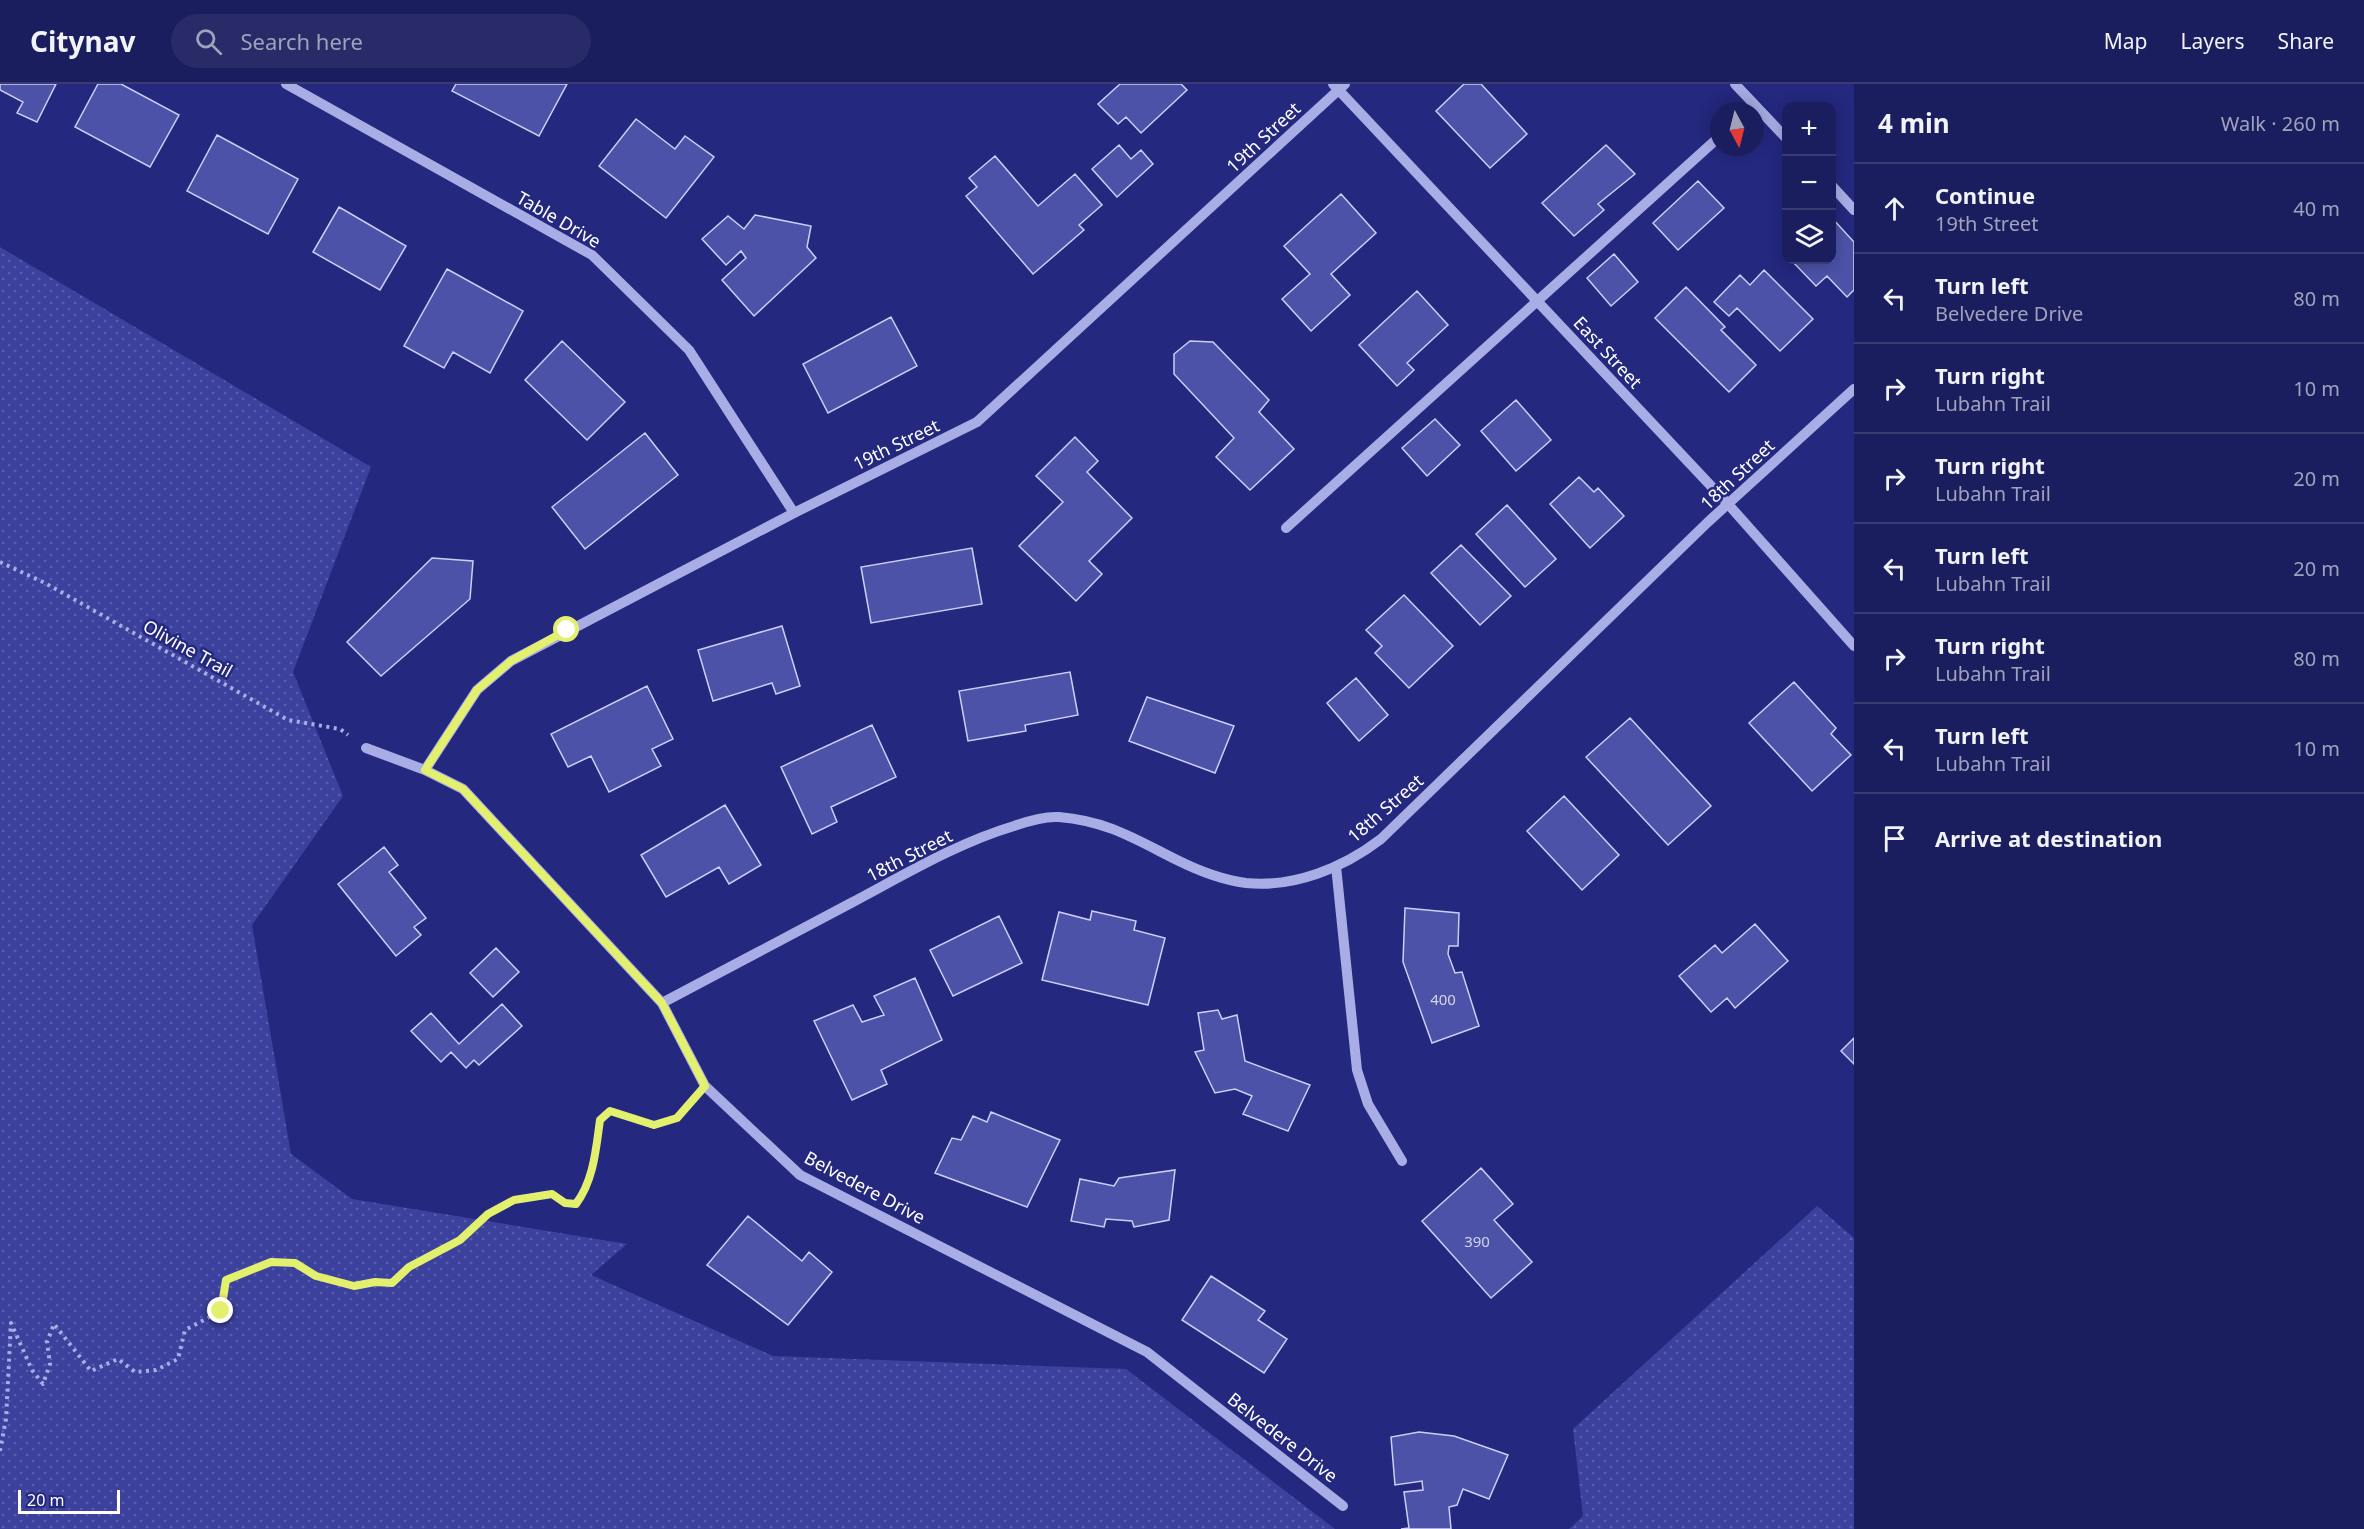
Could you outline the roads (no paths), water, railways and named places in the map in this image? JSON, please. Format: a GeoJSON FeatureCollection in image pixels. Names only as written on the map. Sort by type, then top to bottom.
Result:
{"type":"FeatureCollection","features":[{"type":"Feature","properties":{"kind":"street","name":"Table Drive"},"geometry":{"type":"LineString","coordinates":[[286,84],[592,255],[689,350],[794,513]]}},
{"type":"Feature","properties":{"kind":"street"},"geometry":{"type":"LineString","coordinates":[[1736,84],[1748,102]]}},
{"type":"Feature","properties":{"kind":"street","name":"19th Street"},"geometry":{"type":"LineString","coordinates":[[425,770],[477,690],[511,661],[794,513],[976,422],[1339,86]]}},
{"type":"Feature","properties":{"kind":"street","name":"East Street"},"geometry":{"type":"LineString","coordinates":[[1339,86],[1728,504],[1854,646]]}},
{"type":"Feature","properties":{"kind":"street"},"geometry":{"type":"LineString","coordinates":[[1764,119],[1782,134]]}},
{"type":"Feature","properties":{"kind":"street"},"geometry":{"type":"LineString","coordinates":[[1286,528],[1710,146]]}},
{"type":"Feature","properties":{"kind":"street"},"geometry":{"type":"LineString","coordinates":[[1836,190],[1854,210]]}},
{"type":"Feature","properties":{"kind":"street","name":"18th Street"},"geometry":{"type":"LineString","coordinates":[[662,1003],[933,860],[985,835],[1028,821],[1056,817],[1086,821],[1118,830],[1179,861],[1209,873],[1246,883],[1309,877],[1361,854],[1381,839],[1728,504],[1854,389]]}},
{"type":"Feature","properties":{"kind":"street","name":"Belvedere Drive"},"geometry":{"type":"LineString","coordinates":[[366,748],[425,770],[463,789],[662,1003],[705,1086],[800,1174],[1147,1352],[1343,1506]]}},
{"type":"Feature","properties":{"kind":"street"},"geometry":{"type":"LineString","coordinates":[[1336,866],[1357,1070],[1368,1104],[1402,1161]]}}]}
